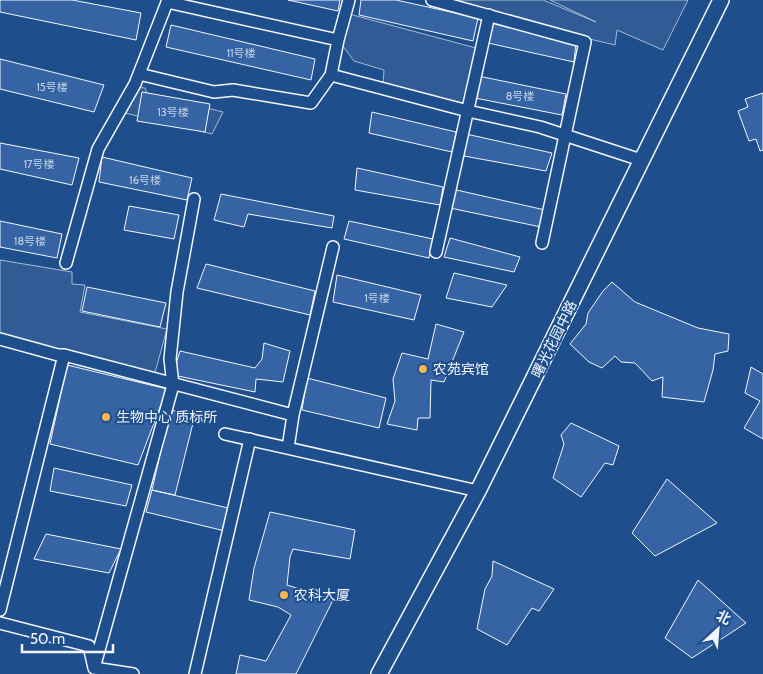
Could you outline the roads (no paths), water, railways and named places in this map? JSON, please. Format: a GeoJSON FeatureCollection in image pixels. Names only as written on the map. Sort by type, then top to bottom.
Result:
{"type":"FeatureCollection","features":[{"type":"Feature","properties":{"kind":"street"},"geometry":{"type":"LineString","coordinates":[[139,74],[214,92],[233,90],[311,103],[331,75],[349,0]]}},
{"type":"Feature","properties":{"kind":"street"},"geometry":{"type":"LineString","coordinates":[[432,0],[586,42],[542,243]]}},
{"type":"Feature","properties":{"kind":"street","name":"曙光花园中路"},"geometry":{"type":"LineString","coordinates":[[379,674],[478,491],[721,0]]}},
{"type":"Feature","properties":{"kind":"street"},"geometry":{"type":"LineString","coordinates":[[66,263],[98,149],[135,84],[168,1],[338,40]]}},
{"type":"Feature","properties":{"kind":"street"},"geometry":{"type":"LineString","coordinates":[[436,252],[489,15]]}},
{"type":"Feature","properties":{"kind":"street"},"geometry":{"type":"LineString","coordinates":[[331,75],[468,112],[540,127],[641,160]]}},
{"type":"Feature","properties":{"kind":"street"},"geometry":{"type":"LineString","coordinates":[[94,668],[173,384],[170,359],[177,292],[194,199]]}},
{"type":"Feature","properties":{"kind":"street"},"geometry":{"type":"LineString","coordinates":[[288,448],[293,415],[333,247]]}},
{"type":"Feature","properties":{"kind":"street"},"geometry":{"type":"LineString","coordinates":[[0,339],[293,415]]}},
{"type":"Feature","properties":{"kind":"street"},"geometry":{"type":"LineString","coordinates":[[0,610],[64,355]]}},
{"type":"Feature","properties":{"kind":"street"},"geometry":{"type":"LineString","coordinates":[[225,434],[478,491]]}},
{"type":"Feature","properties":{"kind":"street"},"geometry":{"type":"LineString","coordinates":[[195,674],[250,439]]}},
{"type":"Feature","properties":{"kind":"street"},"geometry":{"type":"LineString","coordinates":[[0,623],[89,646],[94,668]]}},
{"type":"Feature","properties":{"kind":"street"},"geometry":{"type":"LineString","coordinates":[[94,668],[133,674]]}},
{"type":"Feature","properties":{"kind":"place","name":"农苑宾馆"},"geometry":{"type":"Point","coordinates":[423,369]}},
{"type":"Feature","properties":{"kind":"place","name":"生物中心 质标所"},"geometry":{"type":"Point","coordinates":[106,417]}},
{"type":"Feature","properties":{"kind":"place","name":"农科大厦"},"geometry":{"type":"Point","coordinates":[284,595]}}]}
